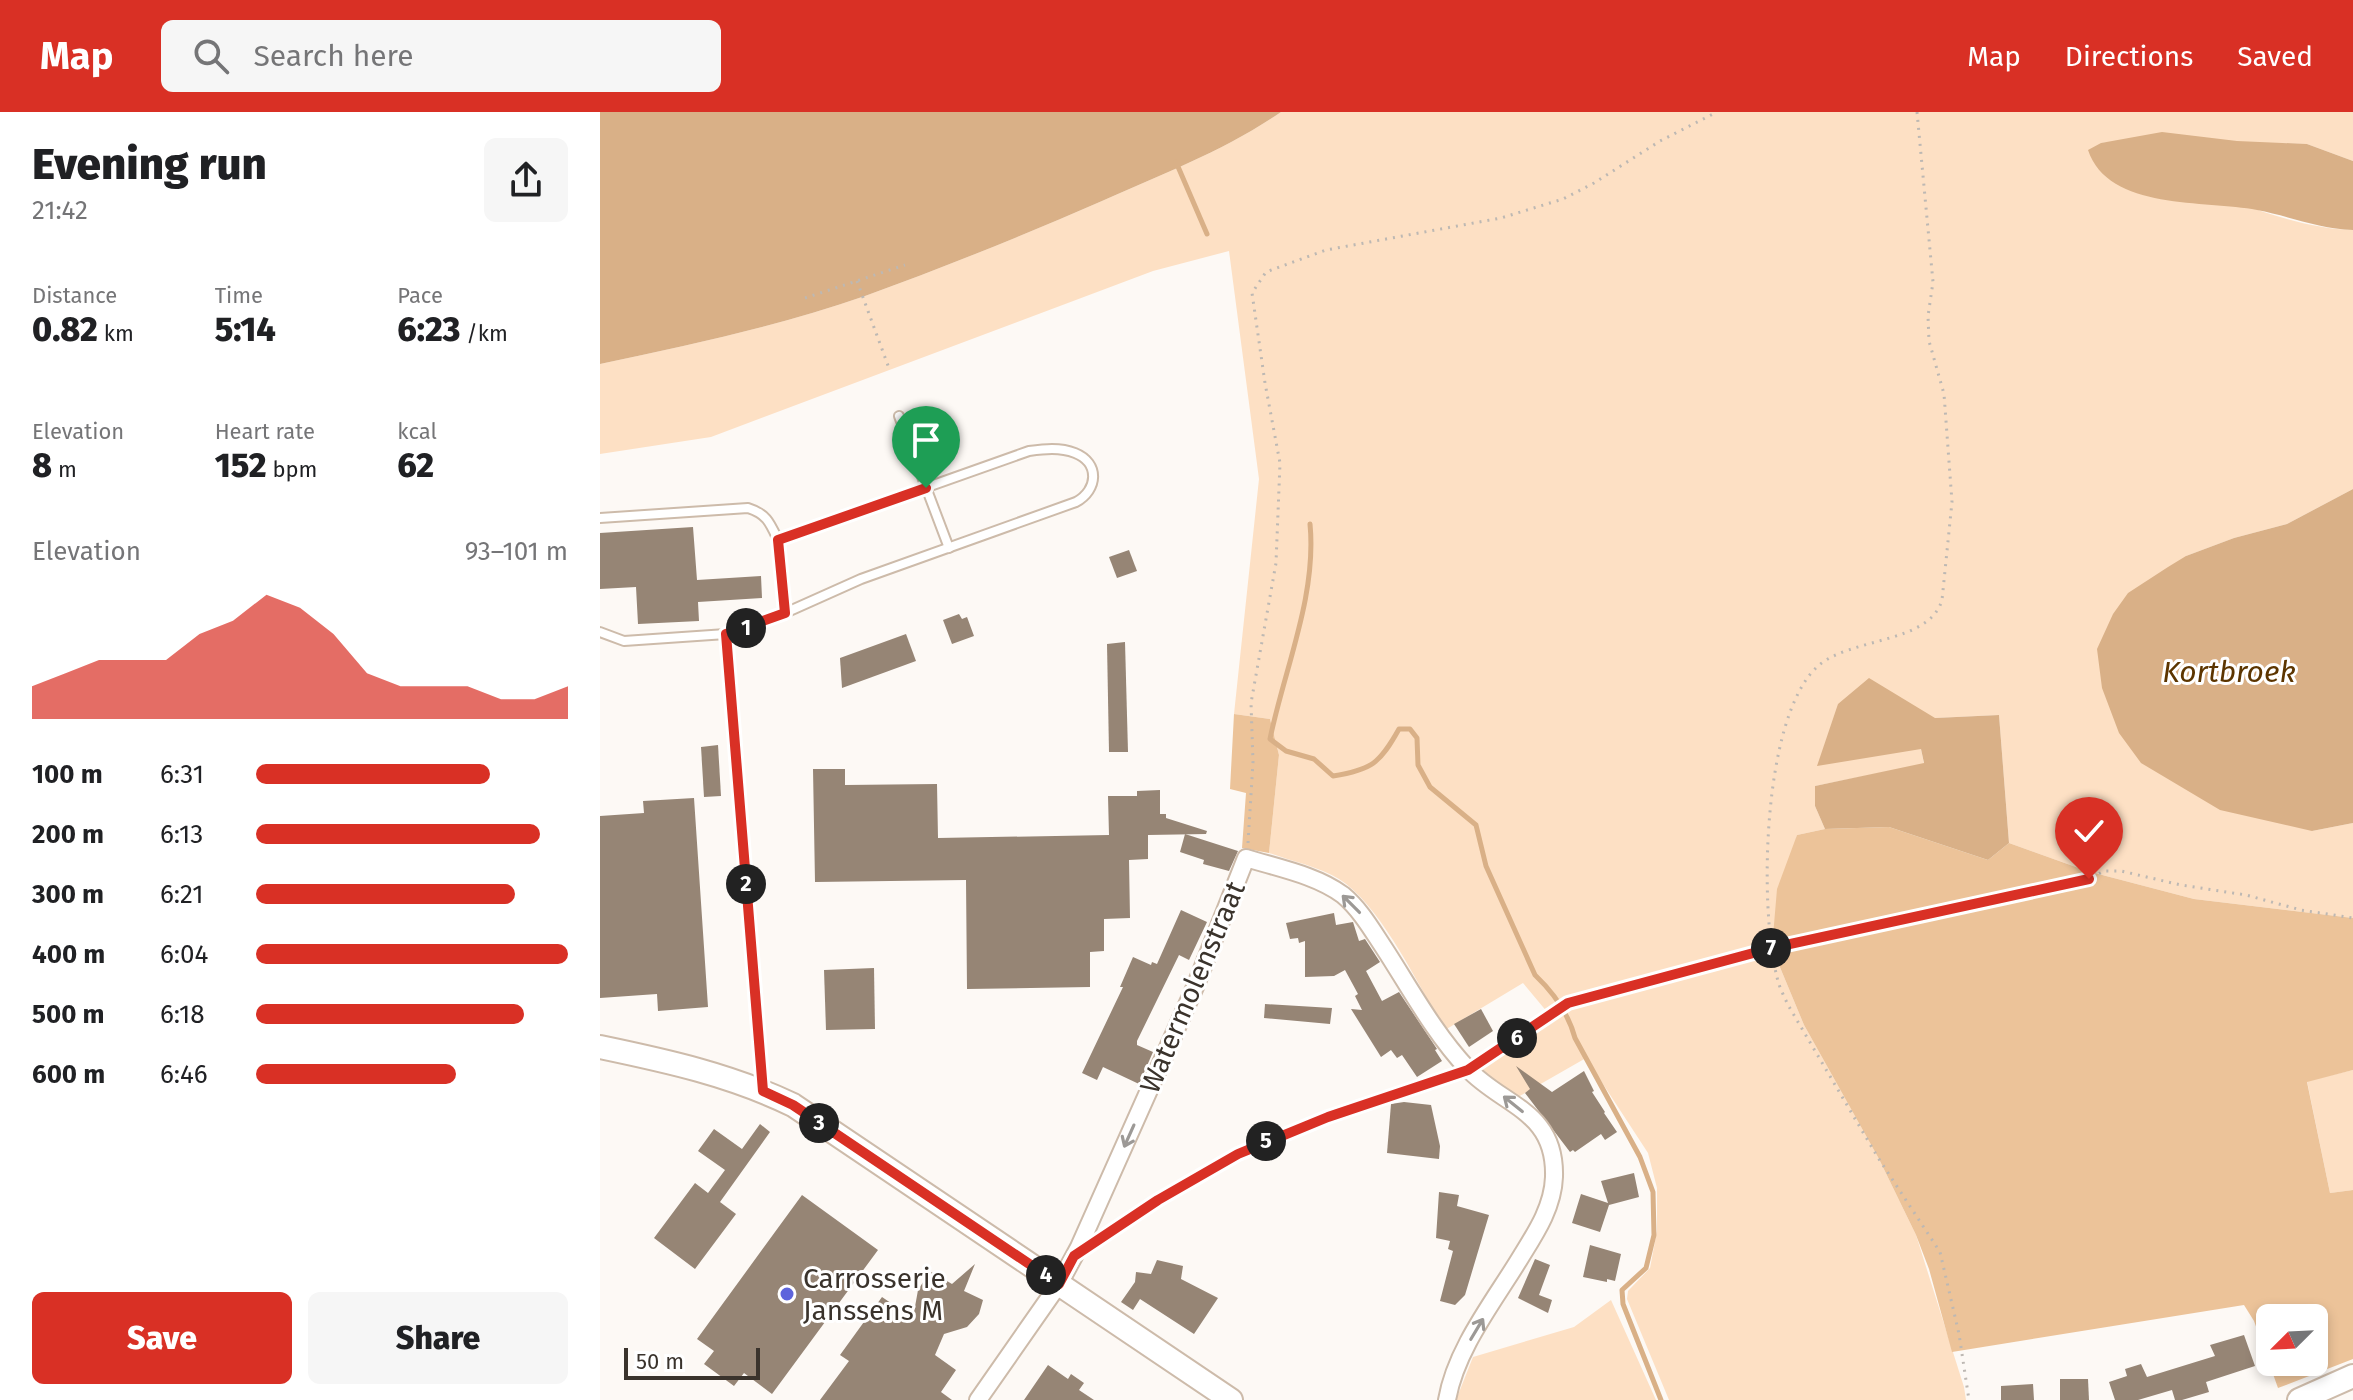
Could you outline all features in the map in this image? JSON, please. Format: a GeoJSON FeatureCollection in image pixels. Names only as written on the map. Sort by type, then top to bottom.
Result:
{"type":"FeatureCollection","features":[{"type":"Feature","properties":{"kind":"main road"},"geometry":{"type":"LineString","coordinates":[[600,1047],[694,1067],[793,1105],[1231,1400]]}},
{"type":"Feature","properties":{"kind":"main road"},"geometry":{"type":"LineString","coordinates":[[2299,1400],[2353,1376]]}},
{"type":"Feature","properties":{"kind":"street","name":"Watermolenstraat"},"geometry":{"type":"LineString","coordinates":[[978,1400],[1059,1284],[1074,1256],[1195,987],[1246,858],[1321,882],[1345,897],[1363,916],[1438,1031],[1468,1070],[1514,1103],[1539,1126],[1551,1148],[1554,1177],[1549,1205],[1535,1234],[1468,1344],[1450,1384],[1447,1400]]}},
{"type":"Feature","properties":{"kind":"lane"},"geometry":{"type":"LineString","coordinates":[[899,416],[949,548]]}},
{"type":"Feature","properties":{"kind":"lane"},"geometry":{"type":"LineString","coordinates":[[600,632],[624,641],[726,634],[785,613],[861,579],[1086,496],[1095,476],[1084,457],[1072,452],[1029,451],[778,540]]}},
{"type":"Feature","properties":{"kind":"lane"},"geometry":{"type":"LineString","coordinates":[[600,518],[748,508],[761,512],[778,540],[785,613]]}},
{"type":"Feature","properties":{"kind":"lane"},"geometry":{"type":"LineString","coordinates":[[726,634],[763,1091]]}},
{"type":"Feature","properties":{"kind":"path"},"geometry":{"type":"LineString","coordinates":[[1246,858],[1253,762],[1251,703],[1276,563],[1280,463],[1252,293],[1266,272],[1326,250],[1501,218],[1563,199],[1660,141],[1717,112]]}},
{"type":"Feature","properties":{"kind":"path"},"geometry":{"type":"LineString","coordinates":[[1917,112],[1933,282],[1928,316],[1929,341],[1944,394],[1952,502],[1942,600],[1937,614],[1921,627],[1835,654],[1817,667],[1800,689],[1790,709],[1781,741],[1772,799],[1767,906],[1777,979],[1788,1005],[1877,1156],[1940,1252],[1959,1334],[1969,1400]]}},
{"type":"Feature","properties":{"kind":"path"},"geometry":{"type":"LineString","coordinates":[[805,298],[905,265]]}},
{"type":"Feature","properties":{"kind":"path"},"geometry":{"type":"LineString","coordinates":[[857,281],[890,371]]}},
{"type":"Feature","properties":{"kind":"path"},"geometry":{"type":"LineString","coordinates":[[1074,1256],[1158,1200],[1253,1146],[1468,1070],[1568,1003],[1772,948],[2089,879],[2104,871],[2121,871],[2181,885],[2246,895],[2301,910],[2353,918]]}},
{"type":"Feature","properties":{"kind":"shaded area"},"geometry":{"type":"Polygon","coordinates":[[[1281,112],[2353,112],[2353,161],[2307,144],[2125,140],[2102,143],[2258,210],[2323,227],[2353,230],[2353,489],[2287,524],[2234,538],[2186,556],[2312,831],[2353,823],[2353,918],[2194,899],[2087,871],[2009,843],[1999,715],[1935,718],[1921,749],[1924,764],[1815,786],[1815,806],[1825,829],[1797,835],[1772,948],[1804,1025],[1879,1159],[1916,1235],[1966,1400],[1669,1400],[1627,1299],[1628,1291],[1650,1268],[1657,1231],[1657,1188],[1648,1153],[1586,1058],[1518,1097],[1474,1064],[1548,1013],[1523,983],[1445,1030],[1398,948],[1355,891],[1323,871],[1269,853],[1279,755],[1270,719],[1234,714],[1259,479],[1229,251],[1153,271],[711,437],[600,454],[600,364],[767,326],[895,285],[1171,171],[1216,150],[1281,112]]]}},
{"type":"Feature","properties":{"kind":"shaded area"},"geometry":{"type":"Polygon","coordinates":[[[1234,714],[1270,719],[1279,755],[1269,853],[1242,848],[1246,793],[1230,789],[1234,714]]]}},
{"type":"Feature","properties":{"kind":"shaded area"},"geometry":{"type":"Polygon","coordinates":[[[1889,827],[1988,860],[2009,843],[2087,871],[2194,899],[2353,918],[2353,1070],[2307,1082],[2330,1193],[2353,1190],[2353,1359],[2328,1369],[2328,1304],[2256,1304],[2256,1327],[2244,1305],[1952,1352],[1929,1269],[1916,1235],[1879,1159],[1804,1025],[1772,948],[1777,889],[1797,835],[1825,829],[1889,827]]]}},
{"type":"Feature","properties":{"kind":"shaded area"},"geometry":{"type":"Polygon","coordinates":[[[2353,1070],[2353,1190],[2330,1193],[2307,1081],[2353,1070]]]}},
{"type":"Feature","properties":{"kind":"shaded area"},"geometry":{"type":"Polygon","coordinates":[[[1611,1300],[1656,1400],[1456,1400],[1473,1357],[1574,1327],[1611,1300]]]}},
{"type":"Feature","properties":{"kind":"shaded area"},"geometry":{"type":"Polygon","coordinates":[[[2274,1376],[2309,1376],[2278,1388],[2274,1376]]]}},
{"type":"Feature","properties":{"kind":"water"},"geometry":{"type":"Polygon","coordinates":[[[600,112],[1281,112],[1216,150],[1171,171],[895,285],[767,326],[600,364],[600,112]]]}},
{"type":"Feature","properties":{"kind":"water"},"geometry":{"type":"Polygon","coordinates":[[[2162,132],[2237,141],[2307,144],[2353,161],[2353,230],[2317,225],[2257,210],[2186,203],[2137,193],[2116,184],[2099,170],[2088,150],[2101,143],[2162,132]]]}},
{"type":"Feature","properties":{"kind":"water","name":"Kortbroek"},"geometry":{"type":"Polygon","coordinates":[[[2353,489],[2353,823],[2312,831],[2220,810],[2141,763],[2119,733],[2102,688],[2097,649],[2113,614],[2128,593],[2168,567],[2186,556],[2234,538],[2287,524],[2353,489]]]}},
{"type":"Feature","properties":{"kind":"water"},"geometry":{"type":"Polygon","coordinates":[[[1869,678],[1935,718],[1999,715],[2009,843],[1988,860],[1889,827],[1825,829],[1815,806],[1815,786],[1924,763],[1921,749],[1817,766],[1838,704],[1869,678]]]}},
{"type":"Feature","properties":{"kind":"building"},"geometry":{"type":"Polygon","coordinates":[[[693,527],[697,580],[761,576],[762,598],[698,602],[699,621],[638,624],[636,587],[600,589],[600,533],[693,527]]]}},
{"type":"Feature","properties":{"kind":"building"},"geometry":{"type":"Polygon","coordinates":[[[1129,550],[1137,571],[1117,578],[1109,557],[1129,550]]]}},
{"type":"Feature","properties":{"kind":"building"},"geometry":{"type":"Polygon","coordinates":[[[959,614],[962,619],[967,617],[974,636],[952,644],[943,620],[959,614]]]}},
{"type":"Feature","properties":{"kind":"building"},"geometry":{"type":"Polygon","coordinates":[[[906,634],[916,661],[842,688],[840,658],[906,634]]]}},
{"type":"Feature","properties":{"kind":"building"},"geometry":{"type":"Polygon","coordinates":[[[1125,642],[1128,752],[1109,752],[1107,644],[1125,642]]]}},
{"type":"Feature","properties":{"kind":"building"},"geometry":{"type":"Polygon","coordinates":[[[718,745],[721,796],[704,797],[701,747],[718,745]]]}},
{"type":"Feature","properties":{"kind":"building"},"geometry":{"type":"Polygon","coordinates":[[[813,769],[845,769],[845,785],[937,784],[938,838],[1109,835],[1108,796],[1137,796],[1137,791],[1160,790],[1160,814],[1207,831],[1206,834],[1148,835],[1148,859],[1129,860],[1130,918],[1104,919],[1104,951],[1090,952],[1090,987],[967,989],[966,880],[815,882],[813,769]]]}},
{"type":"Feature","properties":{"kind":"building"},"geometry":{"type":"Polygon","coordinates":[[[694,798],[708,1007],[658,1011],[657,994],[600,998],[600,816],[644,813],[643,801],[694,798]]]}},
{"type":"Feature","properties":{"kind":"building"},"geometry":{"type":"Polygon","coordinates":[[[1185,834],[1238,851],[1229,871],[1203,864],[1204,860],[1180,852],[1185,834]]]}},
{"type":"Feature","properties":{"kind":"building"},"geometry":{"type":"Polygon","coordinates":[[[1181,910],[1207,922],[1189,960],[1179,955],[1137,1041],[1137,1045],[1153,1052],[1139,1084],[1103,1067],[1097,1080],[1082,1073],[1123,987],[1120,987],[1133,957],[1151,965],[1152,962],[1157,964],[1181,910]]]}},
{"type":"Feature","properties":{"kind":"building"},"geometry":{"type":"Polygon","coordinates":[[[1334,913],[1336,925],[1353,922],[1359,941],[1365,939],[1380,962],[1366,971],[1382,1001],[1399,992],[1437,1049],[1442,1061],[1417,1077],[1402,1055],[1397,1058],[1391,1050],[1381,1057],[1351,1009],[1362,1010],[1355,996],[1358,994],[1345,970],[1334,976],[1305,977],[1305,941],[1299,943],[1298,938],[1290,939],[1286,923],[1334,913]]]}},
{"type":"Feature","properties":{"kind":"building"},"geometry":{"type":"Polygon","coordinates":[[[874,968],[875,1029],[826,1030],[824,970],[874,968]]]}},
{"type":"Feature","properties":{"kind":"building"},"geometry":{"type":"Polygon","coordinates":[[[1265,1004],[1332,1008],[1330,1024],[1264,1018],[1265,1004]]]}},
{"type":"Feature","properties":{"kind":"building"},"geometry":{"type":"Polygon","coordinates":[[[1481,1009],[1493,1031],[1469,1047],[1454,1024],[1481,1009]]]}},
{"type":"Feature","properties":{"kind":"building"},"geometry":{"type":"Polygon","coordinates":[[[1516,1066],[1552,1092],[1584,1071],[1592,1092],[1617,1132],[1605,1140],[1601,1134],[1575,1152],[1570,1152],[1525,1093],[1530,1089],[1516,1066]]]}},
{"type":"Feature","properties":{"kind":"building"},"geometry":{"type":"Polygon","coordinates":[[[1391,1104],[1431,1105],[1440,1146],[1439,1159],[1387,1153],[1391,1104]]]}},
{"type":"Feature","properties":{"kind":"building"},"geometry":{"type":"Polygon","coordinates":[[[760,1124],[770,1132],[720,1202],[736,1214],[695,1269],[654,1238],[695,1183],[708,1193],[725,1170],[698,1151],[714,1129],[742,1149],[760,1124]]]}},
{"type":"Feature","properties":{"kind":"building"},"geometry":{"type":"Polygon","coordinates":[[[1634,1173],[1639,1197],[1609,1205],[1600,1232],[1572,1223],[1581,1194],[1608,1203],[1601,1181],[1634,1173]]]}},
{"type":"Feature","properties":{"kind":"building"},"geometry":{"type":"Polygon","coordinates":[[[1439,1192],[1459,1195],[1457,1206],[1489,1215],[1465,1295],[1455,1305],[1440,1301],[1453,1251],[1448,1249],[1450,1241],[1436,1238],[1439,1192]]]}},
{"type":"Feature","properties":{"kind":"building","name":"Carrosserie Janssens M"},"geometry":{"type":"Polygon","coordinates":[[[802,1195],[878,1250],[772,1394],[744,1373],[734,1386],[704,1364],[714,1351],[697,1339],[802,1195]]]}},
{"type":"Feature","properties":{"kind":"building"},"geometry":{"type":"Polygon","coordinates":[[[1590,1245],[1621,1254],[1615,1281],[1583,1277],[1590,1245]]]}},
{"type":"Feature","properties":{"kind":"building"},"geometry":{"type":"Polygon","coordinates":[[[1535,1259],[1550,1265],[1539,1295],[1552,1300],[1548,1313],[1518,1298],[1535,1259]]]}},
{"type":"Feature","properties":{"kind":"building"},"geometry":{"type":"Polygon","coordinates":[[[1157,1260],[1183,1266],[1181,1279],[1218,1298],[1194,1334],[1140,1299],[1133,1310],[1121,1302],[1135,1282],[1136,1272],[1151,1274],[1157,1260]]]}},
{"type":"Feature","properties":{"kind":"building"},"geometry":{"type":"Polygon","coordinates":[[[975,1264],[964,1291],[983,1300],[979,1314],[967,1327],[944,1334],[935,1355],[956,1370],[941,1392],[952,1400],[820,1400],[849,1361],[840,1355],[882,1297],[913,1318],[918,1290],[927,1276],[932,1272],[952,1284],[975,1264]]]}},
{"type":"Feature","properties":{"kind":"building"},"geometry":{"type":"Polygon","coordinates":[[[2244,1335],[2255,1366],[2206,1382],[2209,1392],[2182,1400],[2175,1400],[2172,1390],[2138,1400],[2115,1400],[2109,1382],[2127,1376],[2125,1369],[2141,1364],[2147,1377],[2215,1356],[2210,1345],[2244,1335]]]}},
{"type":"Feature","properties":{"kind":"building"},"geometry":{"type":"Polygon","coordinates":[[[1048,1365],[1068,1379],[1071,1374],[1084,1383],[1079,1390],[1094,1400],[1024,1400],[1048,1365]]]}},
{"type":"Feature","properties":{"kind":"building"},"geometry":{"type":"Polygon","coordinates":[[[2060,1379],[2088,1379],[2089,1400],[2060,1400],[2060,1379]]]}},
{"type":"Feature","properties":{"kind":"building"},"geometry":{"type":"Polygon","coordinates":[[[2033,1384],[2034,1400],[2001,1400],[2001,1386],[2033,1384]]]}},
{"type":"Feature","properties":{"kind":"waterway"},"geometry":{"type":"LineString","coordinates":[[1176,162],[1207,234]]}},
{"type":"Feature","properties":{"kind":"waterway"},"geometry":{"type":"LineString","coordinates":[[1310,524],[1311,551],[1304,605],[1270,739],[1286,751],[1314,759],[1333,776],[1357,771],[1374,763],[1399,729],[1410,729],[1417,738],[1418,765],[1430,787],[1476,825],[1486,866],[1535,975],[1564,1011],[1575,1038],[1640,1157],[1653,1192],[1654,1235],[1646,1268],[1622,1290],[1623,1304],[1661,1400]]}},
{"type":"Feature","properties":{"kind":"place","name":"Carrosserie Janssens M"},"geometry":{"type":"Point","coordinates":[787,1294]}},
{"type":"Feature","properties":{"kind":"route"},"geometry":{"type":"LineString","coordinates":[[926,488],[778,540],[785,613],[726,634],[763,1091],[793,1105],[1059,1284],[1074,1256],[1158,1200],[1238,1154],[1328,1117],[1468,1070],[1568,1003],[1772,948],[2089,879]]}}]}
